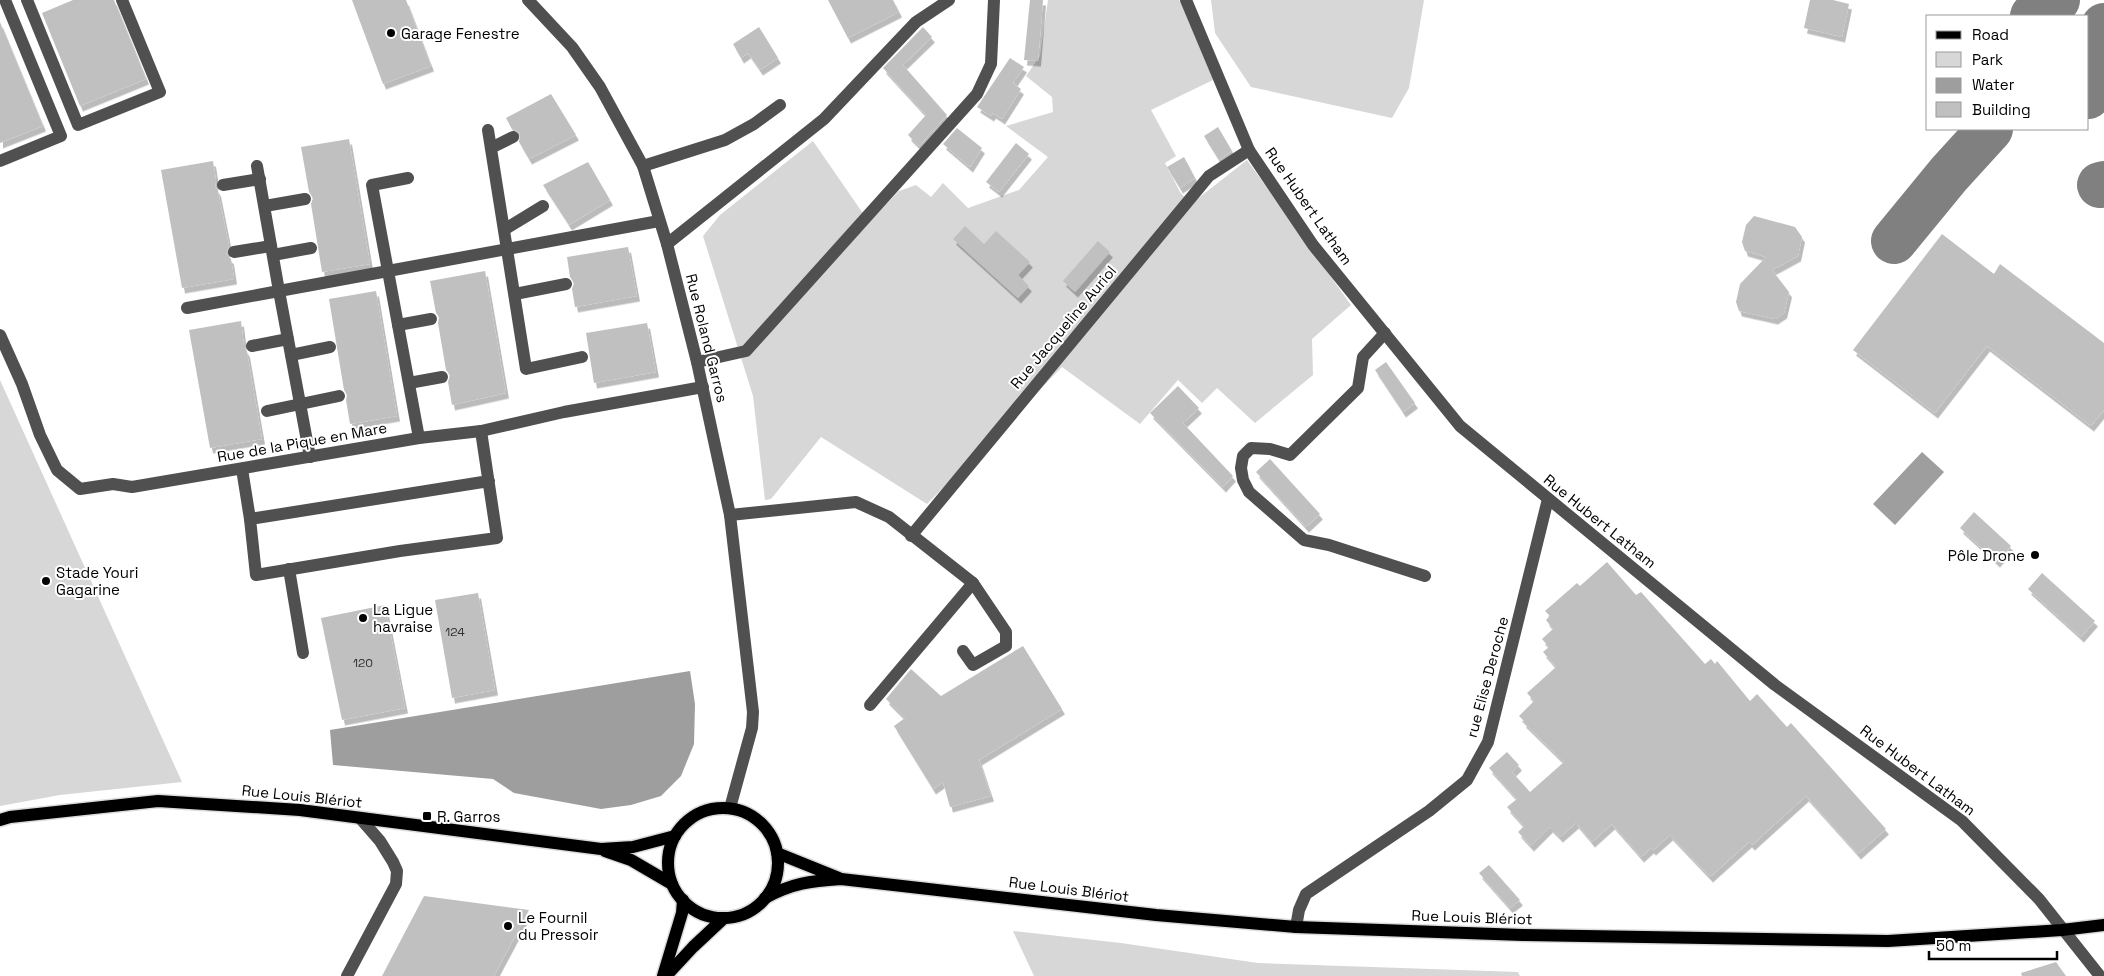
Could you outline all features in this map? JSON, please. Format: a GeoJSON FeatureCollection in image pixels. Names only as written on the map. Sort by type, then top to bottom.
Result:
{"type":"FeatureCollection","features":[{"type":"Feature","properties":{"kind":"main road","name":"Rue Louis Blériot"},"geometry":{"type":"LineString","coordinates":[[0,820],[10,817],[158,801],[300,810],[601,849],[633,847],[674,836]]}},
{"type":"Feature","properties":{"kind":"main road"},"geometry":{"type":"LineString","coordinates":[[730,808],[747,813],[760,823],[771,837],[777,853],[777,870],[773,885],[765,898],[753,908],[740,915],[724,918],[709,916],[694,910],[682,900],[672,884],[668,860],[674,836],[692,817],[704,811],[730,808]]}},
{"type":"Feature","properties":{"kind":"main road","name":"Rue Louis Blériot"},"geometry":{"type":"LineString","coordinates":[[601,849],[631,860],[672,884]]}},
{"type":"Feature","properties":{"kind":"main road","name":"Rue Louis Blériot"},"geometry":{"type":"LineString","coordinates":[[777,853],[841,879]]}},
{"type":"Feature","properties":{"kind":"main road","name":"Rue Louis Blériot"},"geometry":{"type":"LineString","coordinates":[[765,898],[783,888],[803,882],[841,879],[1156,915],[1296,927],[1523,936],[1888,941],[2062,930],[2104,925]]}},
{"type":"Feature","properties":{"kind":"main road"},"geometry":{"type":"LineString","coordinates":[[664,976],[682,912],[682,900]]}},
{"type":"Feature","properties":{"kind":"main road"},"geometry":{"type":"LineString","coordinates":[[664,976],[724,918]]}},
{"type":"Feature","properties":{"kind":"street"},"geometry":{"type":"LineString","coordinates":[[0,2],[5,0],[61,136],[0,161]]}},
{"type":"Feature","properties":{"kind":"street"},"geometry":{"type":"LineString","coordinates":[[27,0],[78,125],[160,92],[122,0]]}},
{"type":"Feature","properties":{"kind":"street","name":"Rue Roland Garros"},"geometry":{"type":"LineString","coordinates":[[528,0],[572,47],[600,87],[643,166],[667,244],[697,362],[730,514],[752,712],[752,728],[730,808]]}},
{"type":"Feature","properties":{"kind":"street"},"geometry":{"type":"LineString","coordinates":[[667,244],[824,119],[916,22],[949,0]]}},
{"type":"Feature","properties":{"kind":"street"},"geometry":{"type":"LineString","coordinates":[[697,362],[746,351],[977,94],[991,64],[994,0]]}},
{"type":"Feature","properties":{"kind":"street","name":"Rue Hubert Latham"},"geometry":{"type":"LineString","coordinates":[[1186,0],[1249,150],[1313,245],[1460,426],[1775,684],[1962,822],[2039,899],[2100,976]]}},
{"type":"Feature","properties":{"kind":"street"},"geometry":{"type":"LineString","coordinates":[[643,166],[725,140],[754,124],[780,105]]}},
{"type":"Feature","properties":{"kind":"street"},"geometry":{"type":"LineString","coordinates":[[488,130],[526,369],[582,357]]}},
{"type":"Feature","properties":{"kind":"street"},"geometry":{"type":"LineString","coordinates":[[491,148],[513,137]]}},
{"type":"Feature","properties":{"kind":"street","name":"Rue Jacqueline Auriol"},"geometry":{"type":"LineString","coordinates":[[911,536],[1209,176],[1249,150]]}},
{"type":"Feature","properties":{"kind":"street"},"geometry":{"type":"LineString","coordinates":[[258,166],[310,457]]}},
{"type":"Feature","properties":{"kind":"street"},"geometry":{"type":"LineString","coordinates":[[408,178],[372,185],[419,438]]}},
{"type":"Feature","properties":{"kind":"street"},"geometry":{"type":"LineString","coordinates":[[224,185],[260,180]]}},
{"type":"Feature","properties":{"kind":"street"},"geometry":{"type":"LineString","coordinates":[[265,206],[305,199]]}},
{"type":"Feature","properties":{"kind":"street"},"geometry":{"type":"LineString","coordinates":[[505,228],[543,206]]}},
{"type":"Feature","properties":{"kind":"street"},"geometry":{"type":"LineString","coordinates":[[187,308],[660,221]]}},
{"type":"Feature","properties":{"kind":"street"},"geometry":{"type":"LineString","coordinates":[[234,252],[311,248]]}},
{"type":"Feature","properties":{"kind":"street"},"geometry":{"type":"LineString","coordinates":[[515,294],[566,284]]}},
{"type":"Feature","properties":{"kind":"street"},"geometry":{"type":"LineString","coordinates":[[398,325],[431,318]]}},
{"type":"Feature","properties":{"kind":"street"},"geometry":{"type":"LineString","coordinates":[[1385,333],[1363,357],[1358,388],[1290,455],[1270,449],[1251,448],[1243,456],[1241,468],[1243,480],[1249,492],[1304,540],[1329,545],[1425,576]]}},
{"type":"Feature","properties":{"kind":"street","name":"Rue de la Pique en Mare"},"geometry":{"type":"LineString","coordinates":[[0,335],[22,384],[40,435],[57,470],[80,489],[113,484],[132,487],[419,438],[481,431],[564,412],[703,387]]}},
{"type":"Feature","properties":{"kind":"street"},"geometry":{"type":"LineString","coordinates":[[252,346],[288,339]]}},
{"type":"Feature","properties":{"kind":"street"},"geometry":{"type":"LineString","coordinates":[[291,354],[330,347]]}},
{"type":"Feature","properties":{"kind":"street"},"geometry":{"type":"LineString","coordinates":[[409,383],[442,377]]}},
{"type":"Feature","properties":{"kind":"street"},"geometry":{"type":"LineString","coordinates":[[267,411],[339,396]]}},
{"type":"Feature","properties":{"kind":"street"},"geometry":{"type":"LineString","coordinates":[[242,469],[256,574],[400,551],[498,538],[481,431]]}},
{"type":"Feature","properties":{"kind":"street"},"geometry":{"type":"LineString","coordinates":[[250,519],[489,481]]}},
{"type":"Feature","properties":{"kind":"street","name":"rue Elise Deroche"},"geometry":{"type":"LineString","coordinates":[[1296,927],[1299,910],[1306,894],[1429,811],[1467,780],[1491,734],[1548,499]]}},
{"type":"Feature","properties":{"kind":"street"},"geometry":{"type":"LineString","coordinates":[[730,514],[856,502],[889,518],[973,583],[1006,632],[1006,646],[973,665],[963,651]]}},
{"type":"Feature","properties":{"kind":"street"},"geometry":{"type":"LineString","coordinates":[[289,569],[303,653]]}},
{"type":"Feature","properties":{"kind":"street"},"geometry":{"type":"LineString","coordinates":[[870,705],[973,583]]}},
{"type":"Feature","properties":{"kind":"street"},"geometry":{"type":"LineString","coordinates":[[347,976],[396,884],[397,871],[380,841],[360,818]]}},
{"type":"Feature","properties":{"kind":"green space"},"geometry":{"type":"Polygon","coordinates":[[[1048,0],[1179,0],[1187,14],[1213,80],[1151,110],[1176,156],[1165,163],[1180,192],[1191,204],[1247,160],[1351,305],[1312,339],[1313,375],[1255,423],[1217,388],[1202,403],[1178,380],[1140,424],[1062,367],[927,504],[821,437],[771,499],[765,500],[753,396],[703,236],[720,215],[813,141],[870,221],[899,191],[916,185],[931,197],[943,183],[968,208],[1019,190],[1048,157],[1006,126],[1053,112],[1052,97],[1026,76],[1040,56],[1048,0]]]}},
{"type":"Feature","properties":{"kind":"green space"},"geometry":{"type":"Polygon","coordinates":[[[1211,0],[1424,0],[1409,88],[1392,118],[1251,87],[1215,33],[1211,0]]]}},
{"type":"Feature","properties":{"kind":"green space","name":"Stade Youri Gagarine"},"geometry":{"type":"Polygon","coordinates":[[[0,380],[182,782],[60,795],[0,806],[0,380]]]}},
{"type":"Feature","properties":{"kind":"green space"},"geometry":{"type":"Polygon","coordinates":[[[1013,931],[1121,943],[1258,963],[1518,972],[1520,976],[1034,976],[1013,931]]]}},
{"type":"Feature","properties":{"kind":"water"},"geometry":{"type":"Polygon","coordinates":[[[1922,452],[1944,472],[1895,525],[1873,504],[1922,452]]]}},
{"type":"Feature","properties":{"kind":"water"},"geometry":{"type":"Polygon","coordinates":[[[690,671],[695,704],[694,744],[681,776],[661,796],[631,805],[601,809],[514,793],[493,779],[333,765],[330,730],[690,671]]]}},
{"type":"Feature","properties":{"kind":"building"},"geometry":{"type":"Polygon","coordinates":[[[73,0],[114,0],[146,79],[80,106],[42,13],[73,0]]]}},
{"type":"Feature","properties":{"kind":"building","name":"Garage Fenestre"},"geometry":{"type":"Polygon","coordinates":[[[352,0],[406,0],[431,66],[383,84],[352,0]]]}},
{"type":"Feature","properties":{"kind":"building"},"geometry":{"type":"Polygon","coordinates":[[[828,0],[893,0],[899,12],[848,38],[828,0]]]}},
{"type":"Feature","properties":{"kind":"building"},"geometry":{"type":"Polygon","coordinates":[[[1030,0],[1043,0],[1038,61],[1024,60],[1030,0]]]}},
{"type":"Feature","properties":{"kind":"building"},"geometry":{"type":"Polygon","coordinates":[[[1810,0],[1833,0],[1849,4],[1842,37],[1804,28],[1810,0]]]}},
{"type":"Feature","properties":{"kind":"building"},"geometry":{"type":"Polygon","coordinates":[[[0,22],[43,126],[0,143],[0,22]]]}},
{"type":"Feature","properties":{"kind":"building"},"geometry":{"type":"Polygon","coordinates":[[[759,27],[778,58],[760,70],[748,53],[741,58],[733,44],[759,27]]]}},
{"type":"Feature","properties":{"kind":"building"},"geometry":{"type":"Polygon","coordinates":[[[923,27],[932,37],[903,65],[947,115],[919,146],[908,135],[926,115],[883,68],[923,27]]]}},
{"type":"Feature","properties":{"kind":"building"},"geometry":{"type":"Polygon","coordinates":[[[1010,58],[1024,67],[1013,83],[1021,89],[1002,119],[993,113],[991,116],[977,107],[1010,58]]]}},
{"type":"Feature","properties":{"kind":"building"},"geometry":{"type":"Polygon","coordinates":[[[551,94],[576,135],[529,159],[519,142],[520,133],[512,129],[506,118],[551,94]]]}},
{"type":"Feature","properties":{"kind":"building"},"geometry":{"type":"Polygon","coordinates":[[[1218,127],[1232,151],[1219,160],[1204,136],[1218,127]]]}},
{"type":"Feature","properties":{"kind":"building"},"geometry":{"type":"Polygon","coordinates":[[[957,128],[982,148],[970,167],[943,144],[957,128]]]}},
{"type":"Feature","properties":{"kind":"building"},"geometry":{"type":"Polygon","coordinates":[[[349,139],[370,264],[322,272],[311,204],[313,198],[309,192],[301,147],[349,139]]]}},
{"type":"Feature","properties":{"kind":"building"},"geometry":{"type":"Polygon","coordinates":[[[1016,143],[1029,154],[999,192],[986,182],[1016,143]]]}},
{"type":"Feature","properties":{"kind":"building"},"geometry":{"type":"Polygon","coordinates":[[[1184,157],[1195,178],[1180,188],[1167,167],[1184,157]]]}},
{"type":"Feature","properties":{"kind":"building"},"geometry":{"type":"Polygon","coordinates":[[[213,161],[215,187],[218,191],[229,246],[226,254],[231,259],[234,279],[182,288],[161,170],[213,161]]]}},
{"type":"Feature","properties":{"kind":"building"},"geometry":{"type":"Polygon","coordinates":[[[588,162],[610,200],[569,225],[543,185],[588,162]]]}},
{"type":"Feature","properties":{"kind":"building"},"geometry":{"type":"Polygon","coordinates":[[[1754,216],[1795,227],[1802,237],[1798,256],[1772,270],[1789,292],[1784,313],[1775,319],[1739,311],[1736,302],[1740,284],[1766,257],[1745,251],[1742,242],[1746,225],[1754,216]]]}},
{"type":"Feature","properties":{"kind":"building"},"geometry":{"type":"Polygon","coordinates":[[[965,226],[984,244],[996,231],[1030,262],[1018,275],[1029,286],[1018,298],[953,239],[965,226]]]}},
{"type":"Feature","properties":{"kind":"building"},"geometry":{"type":"Polygon","coordinates":[[[1942,234],[1994,274],[2000,264],[2104,343],[2104,410],[2091,426],[1987,346],[1935,413],[1853,350],[1942,234]]]}},
{"type":"Feature","properties":{"kind":"building"},"geometry":{"type":"Polygon","coordinates":[[[1098,241],[1110,252],[1075,292],[1063,281],[1098,241]]]}},
{"type":"Feature","properties":{"kind":"building"},"geometry":{"type":"Polygon","coordinates":[[[628,247],[637,296],[575,307],[572,289],[574,283],[570,277],[567,257],[628,247]]]}},
{"type":"Feature","properties":{"kind":"building"},"geometry":{"type":"Polygon","coordinates":[[[485,271],[506,393],[452,405],[448,382],[450,375],[446,370],[438,323],[439,317],[436,313],[430,281],[485,271]]]}},
{"type":"Feature","properties":{"kind":"building"},"geometry":{"type":"Polygon","coordinates":[[[376,291],[397,416],[350,424],[346,400],[347,395],[344,390],[329,299],[376,291]]]}},
{"type":"Feature","properties":{"kind":"building"},"geometry":{"type":"Polygon","coordinates":[[[241,321],[244,347],[247,352],[262,439],[210,448],[189,330],[241,321]]]}},
{"type":"Feature","properties":{"kind":"building"},"geometry":{"type":"Polygon","coordinates":[[[647,323],[656,372],[594,383],[586,333],[647,323]]]}},
{"type":"Feature","properties":{"kind":"building"},"geometry":{"type":"Polygon","coordinates":[[[1386,362],[1415,403],[1403,412],[1375,370],[1386,362]]]}},
{"type":"Feature","properties":{"kind":"building"},"geometry":{"type":"Polygon","coordinates":[[[1178,386],[1199,408],[1183,423],[1233,476],[1223,487],[1150,413],[1178,386]]]}},
{"type":"Feature","properties":{"kind":"building"},"geometry":{"type":"Polygon","coordinates":[[[1270,459],[1320,514],[1306,527],[1256,472],[1270,459]]]}},
{"type":"Feature","properties":{"kind":"building"},"geometry":{"type":"Polygon","coordinates":[[[1974,512],[2011,546],[1997,562],[1960,528],[1974,512]]]}},
{"type":"Feature","properties":{"kind":"building"},"geometry":{"type":"Polygon","coordinates":[[[1607,562],[1636,595],[1641,592],[1705,664],[1711,659],[1715,664],[1717,661],[1750,701],[1757,694],[1787,727],[1791,723],[1886,829],[1858,854],[1806,796],[1752,845],[1749,842],[1710,877],[1670,835],[1653,850],[1651,848],[1641,857],[1612,824],[1592,842],[1576,823],[1560,837],[1550,827],[1531,846],[1518,832],[1524,826],[1507,807],[1517,799],[1489,768],[1507,752],[1519,765],[1512,772],[1530,792],[1564,762],[1519,716],[1534,701],[1527,693],[1556,667],[1543,652],[1549,647],[1542,639],[1553,629],[1546,620],[1550,616],[1545,611],[1577,583],[1580,586],[1607,562]]]}},
{"type":"Feature","properties":{"kind":"building"},"geometry":{"type":"Polygon","coordinates":[[[2042,573],[2095,621],[2081,637],[2028,589],[2042,573]]]}},
{"type":"Feature","properties":{"kind":"building"},"geometry":{"type":"Polygon","coordinates":[[[478,593],[495,690],[452,698],[435,600],[478,593]]]}},
{"type":"Feature","properties":{"kind":"building"},"geometry":{"type":"Polygon","coordinates":[[[385,605],[405,708],[342,720],[321,618],[385,605]]]}},
{"type":"Feature","properties":{"kind":"building"},"geometry":{"type":"Polygon","coordinates":[[[1023,646],[1062,709],[979,760],[991,796],[950,807],[943,782],[933,789],[894,726],[905,718],[886,699],[911,669],[941,696],[1023,646]]]}},
{"type":"Feature","properties":{"kind":"building"},"geometry":{"type":"Polygon","coordinates":[[[1489,865],[1520,900],[1510,908],[1479,873],[1489,865]]]}},
{"type":"Feature","properties":{"kind":"building"},"geometry":{"type":"Polygon","coordinates":[[[424,896],[529,910],[494,976],[382,976],[424,896]]]}},
{"type":"Feature","properties":{"kind":"building"},"geometry":{"type":"Polygon","coordinates":[[[2056,962],[2066,976],[2022,976],[2021,973],[2056,962]]]}},
{"type":"Feature","properties":{"kind":"taxiway"},"geometry":{"type":"LineString","coordinates":[[2034,15],[2057,0]]}},
{"type":"Feature","properties":{"kind":"taxiway"},"geometry":{"type":"LineString","coordinates":[[2089,92],[2104,26]]}},
{"type":"Feature","properties":{"kind":"taxiway"},"geometry":{"type":"LineString","coordinates":[[1894,241],[1949,174],[1989,130]]}},
{"type":"Feature","properties":{"kind":"taxiway"},"geometry":{"type":"LineString","coordinates":[[2100,185],[2104,184]]}},
{"type":"Feature","properties":{"kind":"place","name":"Garage Fenestre"},"geometry":{"type":"Point","coordinates":[391,33]}},
{"type":"Feature","properties":{"kind":"place","name":"Pôle Drone"},"geometry":{"type":"Point","coordinates":[2035,555]}},
{"type":"Feature","properties":{"kind":"place","name":"Stade Youri Gagarine"},"geometry":{"type":"Point","coordinates":[46,581]}},
{"type":"Feature","properties":{"kind":"place","name":"La Ligue havraise"},"geometry":{"type":"Point","coordinates":[363,618]}},
{"type":"Feature","properties":{"kind":"place","name":"R. Garros"},"geometry":{"type":"Point","coordinates":[427,816]}},
{"type":"Feature","properties":{"kind":"place","name":"Le Fournil du Pressoir"},"geometry":{"type":"Point","coordinates":[508,926]}}]}
